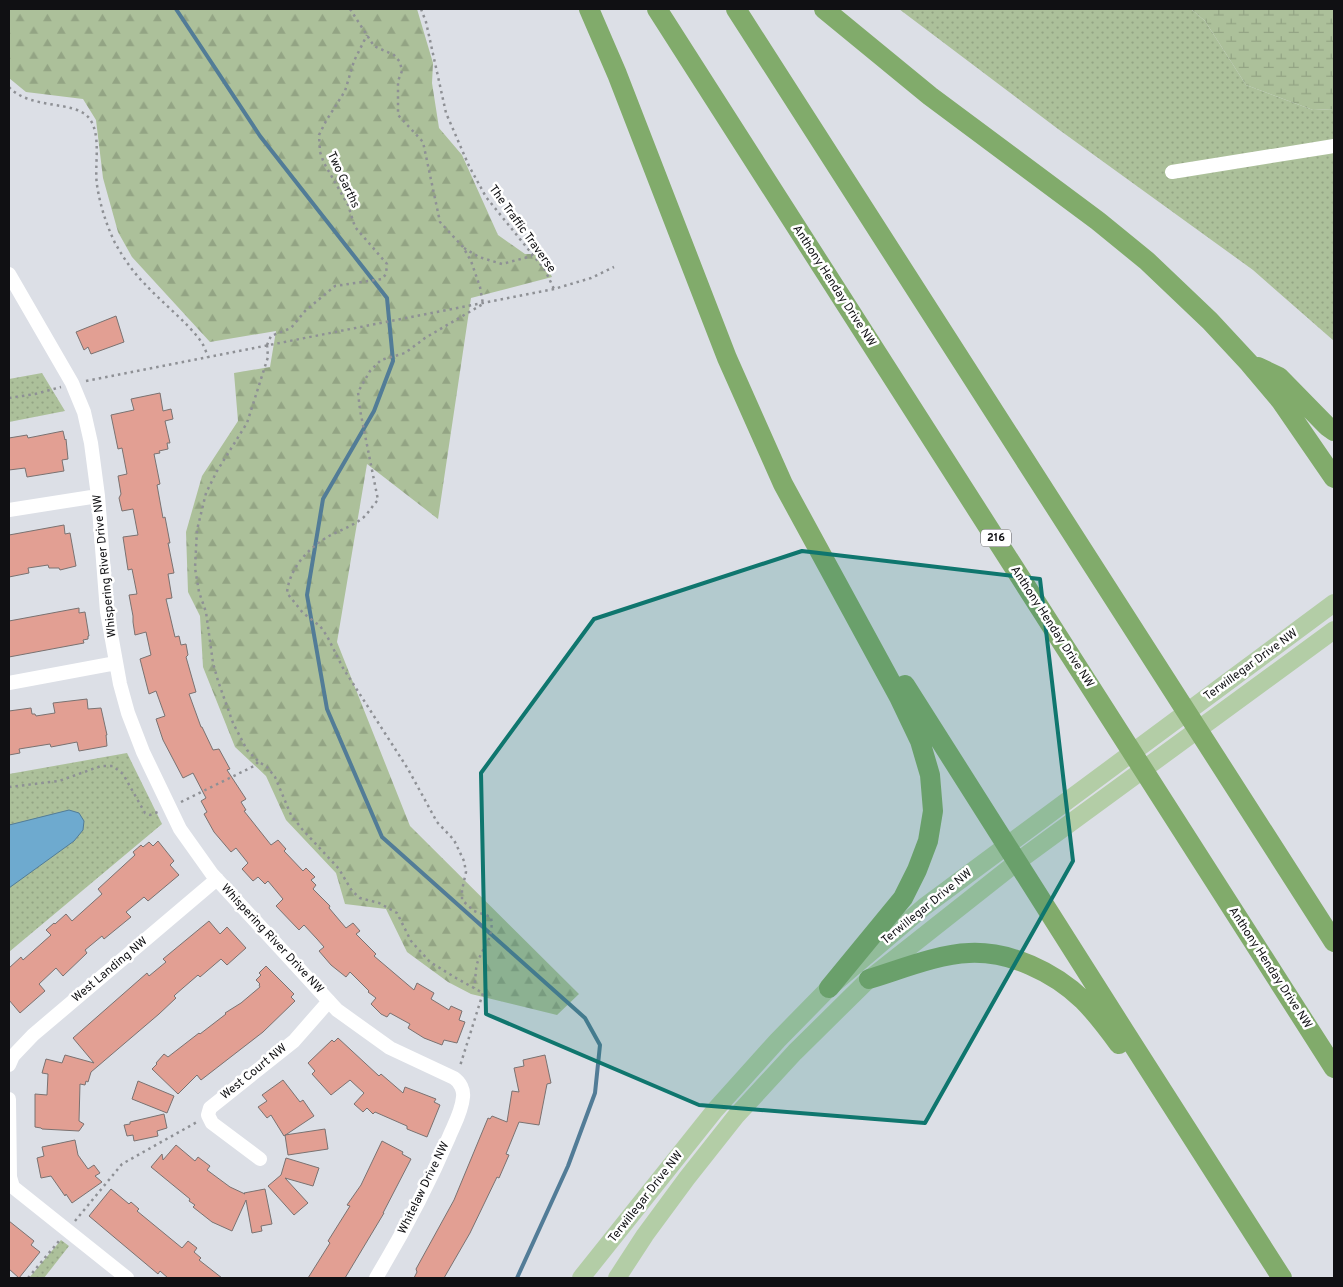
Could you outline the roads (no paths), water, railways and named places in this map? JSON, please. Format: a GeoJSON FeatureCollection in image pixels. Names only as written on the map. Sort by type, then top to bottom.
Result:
{"type":"FeatureCollection","features":[{"type":"Feature","properties":{"kind":"highway"},"geometry":{"type":"LineString","coordinates":[[589,9],[727,358],[783,484],[828,564],[898,697],[920,741],[930,775],[933,811],[928,841],[917,870],[903,898],[829,988]]}},
{"type":"Feature","properties":{"kind":"highway","name":"Anthony Henday Drive NW"},"geometry":{"type":"LineString","coordinates":[[657,9],[1334,1068]]}},
{"type":"Feature","properties":{"kind":"highway"},"geometry":{"type":"LineString","coordinates":[[736,9],[1334,942]]}},
{"type":"Feature","properties":{"kind":"highway"},"geometry":{"type":"LineString","coordinates":[[824,9],[930,96],[1098,221],[1147,261],[1210,321],[1249,363],[1280,401],[1334,478]]}},
{"type":"Feature","properties":{"kind":"highway"},"geometry":{"type":"LineString","coordinates":[[1249,363],[1279,377],[1327,426],[1334,430]]}},
{"type":"Feature","properties":{"kind":"highway"},"geometry":{"type":"LineString","coordinates":[[828,564],[1282,1278]]}},
{"type":"Feature","properties":{"kind":"highway"},"geometry":{"type":"LineString","coordinates":[[869,979],[934,959],[969,953],[1021,960],[1054,978],[1082,1000],[1109,1030],[1129,1057],[1164,1094]]}},
{"type":"Feature","properties":{"kind":"main road","name":"Terwillegar Drive NW"},"geometry":{"type":"LineString","coordinates":[[581,1278],[714,1110],[829,988],[924,907],[1334,603]]}},
{"type":"Feature","properties":{"kind":"main road","name":"Terwillegar Drive NW"},"geometry":{"type":"LineString","coordinates":[[617,1278],[645,1235],[736,1116],[795,1052],[869,979],[1018,862],[1334,630]]}},
{"type":"Feature","properties":{"kind":"street"},"geometry":{"type":"LineString","coordinates":[[1172,172],[1334,146]]}},
{"type":"Feature","properties":{"kind":"street","name":"Whispering River Drive NW"},"geometry":{"type":"LineString","coordinates":[[10,279],[72,383],[88,427],[98,496],[107,612],[120,684],[128,713],[143,752],[180,829],[217,879],[338,1010],[390,1048],[458,1080],[464,1095]]}},
{"type":"Feature","properties":{"kind":"street"},"geometry":{"type":"LineString","coordinates":[[9,510],[98,496]]}},
{"type":"Feature","properties":{"kind":"street"},"geometry":{"type":"LineString","coordinates":[[9,683],[116,663]]}},
{"type":"Feature","properties":{"kind":"street","name":"West Landing NW"},"geometry":{"type":"LineString","coordinates":[[9,1066],[13,1056],[34,1035],[217,879]]}},
{"type":"Feature","properties":{"kind":"street","name":"West Court NW"},"geometry":{"type":"LineString","coordinates":[[260,1159],[212,1123],[208,1115],[210,1108],[294,1041],[329,1001]]}},
{"type":"Feature","properties":{"kind":"street","name":"Whitelaw Drive NW"},"geometry":{"type":"LineString","coordinates":[[376,1278],[398,1242],[438,1163],[462,1105],[464,1095]]}},
{"type":"Feature","properties":{"kind":"street"},"geometry":{"type":"LineString","coordinates":[[9,1099],[10,1177],[13,1187],[127,1278]]}},
{"type":"Feature","properties":{"kind":"water"},"geometry":{"type":"Polygon","coordinates":[[[69,810],[79,813],[84,821],[83,830],[74,841],[9,888],[9,825],[69,810]]]}},
{"type":"Feature","properties":{"kind":"waterway"},"geometry":{"type":"LineString","coordinates":[[176,9],[260,136],[387,298],[393,361],[374,411],[323,499],[307,595],[327,709],[382,837],[585,1018],[600,1045],[595,1093],[568,1166],[517,1278]]}}]}
